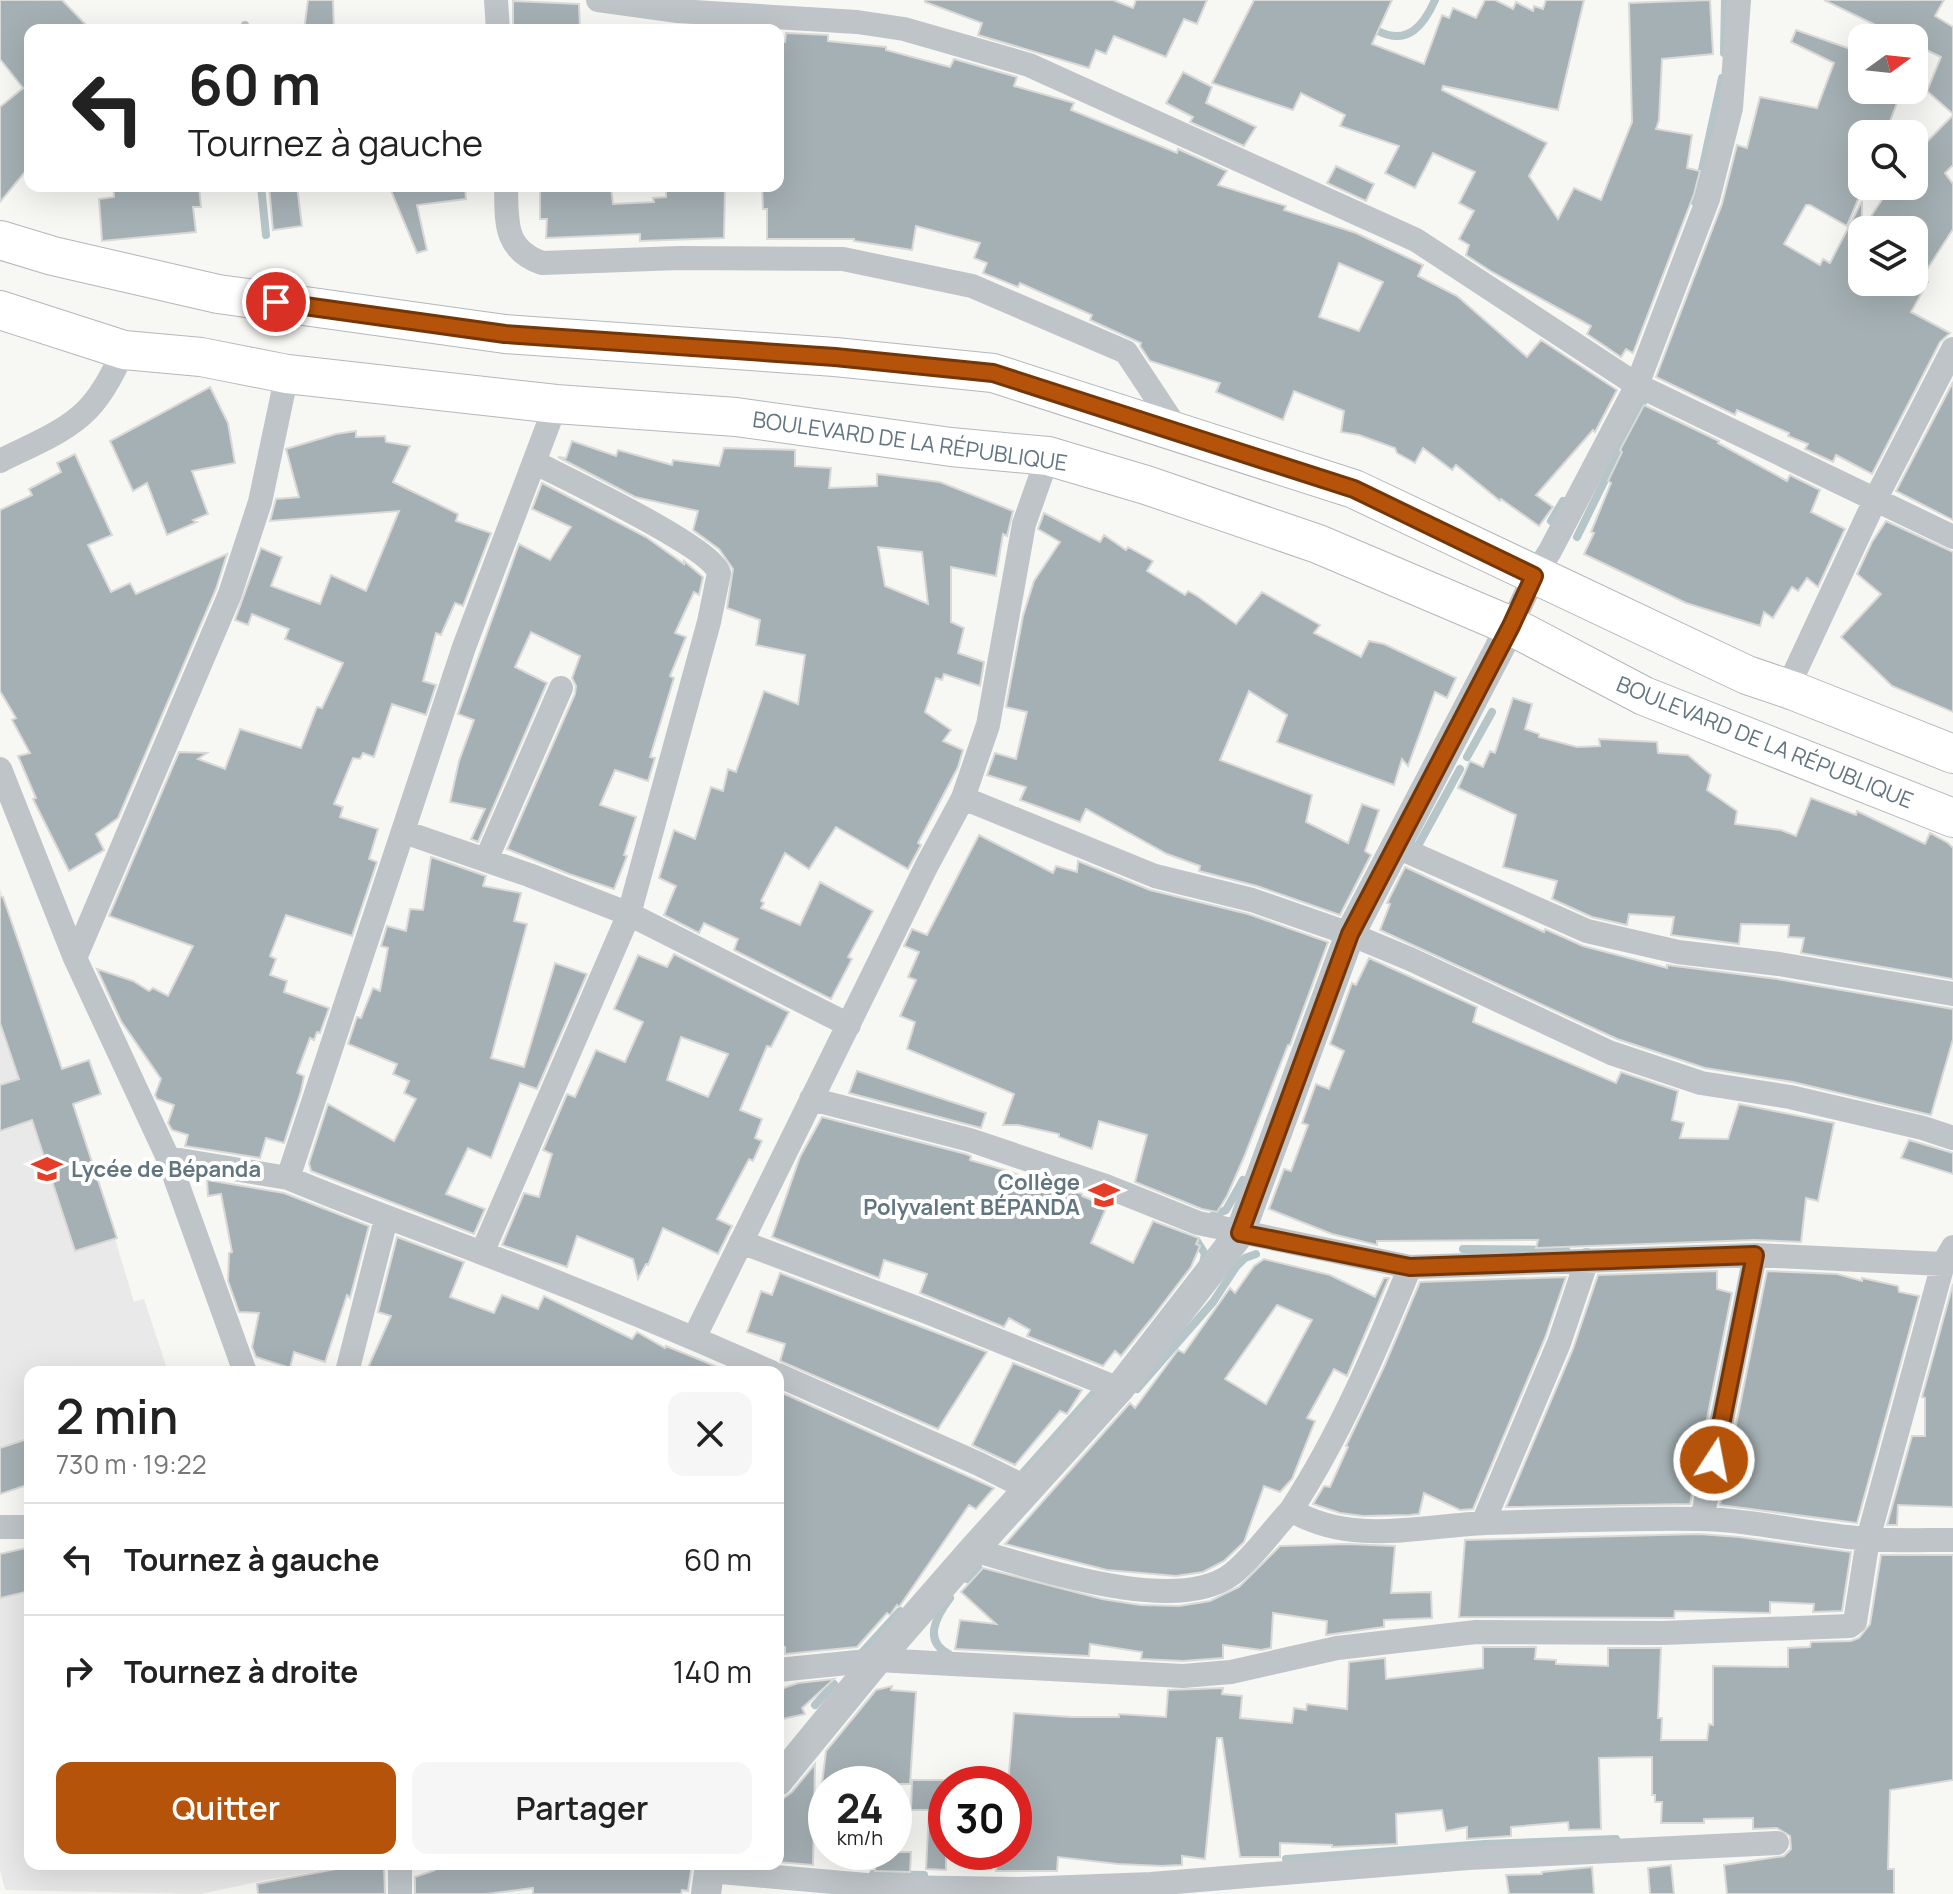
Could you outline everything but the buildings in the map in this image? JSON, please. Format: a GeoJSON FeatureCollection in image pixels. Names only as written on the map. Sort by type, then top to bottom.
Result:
{"type":"FeatureCollection","features":[{"type":"Feature","properties":{"kind":"main road"},"geometry":{"type":"LineString","coordinates":[[0,240],[53,256],[218,294],[505,334],[835,357],[993,373],[1354,489],[1747,675],[1953,754]]}},
{"type":"Feature","properties":{"kind":"main road","name":"BOULEVARD DE LA RÉPUBLIQUE"},"geometry":{"type":"LineString","coordinates":[[0,310],[124,350],[201,357],[287,374],[556,404],[736,417],[951,447],[1048,456],[1146,485],[1318,544],[1511,626],[1644,696],[1953,818]]}},
{"type":"Feature","properties":{"kind":"street"},"geometry":{"type":"LineString","coordinates":[[496,0],[498,24]]}},
{"type":"Feature","properties":{"kind":"street"},"geometry":{"type":"LineString","coordinates":[[598,0],[678,11],[888,26],[1029,65],[1416,240],[1637,385],[1953,537]]}},
{"type":"Feature","properties":{"kind":"street"},"geometry":{"type":"LineString","coordinates":[[784,1774],[877,1660],[1027,1488],[1119,1389],[1240,1233],[1350,934],[1534,576],[1637,385],[1708,199],[1731,108],[1739,0]]}},
{"type":"Feature","properties":{"kind":"street"},"geometry":{"type":"LineString","coordinates":[[506,192],[508,228],[514,244],[526,257],[542,263],[679,258],[843,259],[972,286],[1126,352],[1179,432]]}},
{"type":"Feature","properties":{"kind":"street"},"geometry":{"type":"LineString","coordinates":[[1787,689],[1876,498],[1953,349]]}},
{"type":"Feature","properties":{"kind":"street"},"geometry":{"type":"LineString","coordinates":[[0,461],[56,432],[87,411],[107,386],[124,350]]}},
{"type":"Feature","properties":{"kind":"street"},"geometry":{"type":"LineString","coordinates":[[75,958],[230,594],[260,502],[287,374]]}},
{"type":"Feature","properties":{"kind":"street"},"geometry":{"type":"LineString","coordinates":[[288,1178],[469,633],[556,404]]}},
{"type":"Feature","properties":{"kind":"street"},"geometry":{"type":"LineString","coordinates":[[694,1338],[963,798],[988,725],[1024,524],[1048,456]]}},
{"type":"Feature","properties":{"kind":"street"},"geometry":{"type":"LineString","coordinates":[[482,1253],[629,914],[709,622],[718,569],[686,544],[631,511],[534,462]]}},
{"type":"Feature","properties":{"kind":"street"},"geometry":{"type":"LineString","coordinates":[[486,860],[561,688]]}},
{"type":"Feature","properties":{"kind":"street"},"geometry":{"type":"LineString","coordinates":[[0,769],[75,958],[168,1158],[243,1366]]}},
{"type":"Feature","properties":{"kind":"street"},"geometry":{"type":"LineString","coordinates":[[963,798],[1155,876],[1252,900],[1350,934],[1447,975],[1611,1053],[1701,1083],[1790,1097],[1953,1138]]}},
{"type":"Feature","properties":{"kind":"street"},"geometry":{"type":"LineString","coordinates":[[404,832],[629,914],[849,1025]]}},
{"type":"Feature","properties":{"kind":"street"},"geometry":{"type":"LineString","coordinates":[[1395,846],[1587,931],[1678,952],[1779,964],[1953,994]]}},
{"type":"Feature","properties":{"kind":"street"},"geometry":{"type":"LineString","coordinates":[[784,1669],[877,1660],[1183,1676],[1231,1672],[1337,1648],[1476,1632],[1662,1633],[1845,1627],[1855,1622],[1868,1539],[1948,1255],[1755,1255],[1410,1267],[1198,1223],[1103,1185],[970,1140],[811,1099]]}},
{"type":"Feature","properties":{"kind":"street"},"geometry":{"type":"LineString","coordinates":[[168,1158],[288,1178],[386,1219],[482,1253],[757,1366]]}},
{"type":"Feature","properties":{"kind":"street"},"geometry":{"type":"LineString","coordinates":[[349,1366],[386,1219]]}},
{"type":"Feature","properties":{"kind":"street"},"geometry":{"type":"LineString","coordinates":[[741,1242],[1119,1389]]}},
{"type":"Feature","properties":{"kind":"street"},"geometry":{"type":"LineString","coordinates":[[1702,1519],[1755,1255]]}},
{"type":"Feature","properties":{"kind":"street"},"geometry":{"type":"LineString","coordinates":[[1483,1523],[1559,1343],[1587,1260]]}},
{"type":"Feature","properties":{"kind":"street"},"geometry":{"type":"LineString","coordinates":[[973,1550],[1119,1587],[1167,1591],[1206,1586],[1231,1574],[1291,1510],[1308,1484],[1377,1348],[1410,1267]]}},
{"type":"Feature","properties":{"kind":"street"},"geometry":{"type":"LineString","coordinates":[[784,1378],[1027,1488]]}},
{"type":"Feature","properties":{"kind":"street"},"geometry":{"type":"LineString","coordinates":[[1291,1510],[1330,1527],[1356,1531],[1483,1523],[1702,1519],[1868,1539],[1953,1540]]}},
{"type":"Feature","properties":{"kind":"street"},"geometry":{"type":"LineString","coordinates":[[0,1527],[24,1527]]}},
{"type":"Feature","properties":{"kind":"street"},"geometry":{"type":"LineString","coordinates":[[709,1873],[889,1887],[1019,1889],[1151,1884],[1468,1858],[1777,1843]]}},
{"type":"Feature","properties":{"kind":"street"},"geometry":{"type":"LineString","coordinates":[[400,1870],[400,1894]]}},
{"type":"Feature","properties":{"kind":"shaded area","name":"Lycée de Bépanda"},"geometry":{"type":"Polygon","coordinates":[[[0,888],[117,1238],[134,1302],[144,1299],[166,1366],[24,1366],[24,1486],[0,1494],[0,888]]]}},
{"type":"Feature","properties":{"kind":"shaded area"},"geometry":{"type":"Polygon","coordinates":[[[24,1548],[24,1870],[325,1870],[201,1894],[5,1890],[0,1869],[0,1554],[24,1548]]]}},
{"type":"Feature","properties":{"kind":"waterway"},"geometry":{"type":"LineString","coordinates":[[1378,31],[1398,36],[1414,30],[1426,18],[1435,0]]}},
{"type":"Feature","properties":{"kind":"waterway"},"geometry":{"type":"LineString","coordinates":[[1724,53],[1725,0]]}},
{"type":"Feature","properties":{"kind":"waterway"},"geometry":{"type":"LineString","coordinates":[[1695,202],[1722,78]]}},
{"type":"Feature","properties":{"kind":"waterway"},"geometry":{"type":"LineString","coordinates":[[262,192],[266,235]]}},
{"type":"Feature","properties":{"kind":"waterway"},"geometry":{"type":"LineString","coordinates":[[1577,537],[1647,394]]}},
{"type":"Feature","properties":{"kind":"waterway"},"geometry":{"type":"LineString","coordinates":[[1551,521],[1563,501]]}},
{"type":"Feature","properties":{"kind":"waterway"},"geometry":{"type":"LineString","coordinates":[[1467,757],[1492,712]]}},
{"type":"Feature","properties":{"kind":"waterway"},"geometry":{"type":"LineString","coordinates":[[1420,842],[1460,769]]}},
{"type":"Feature","properties":{"kind":"waterway"},"geometry":{"type":"LineString","coordinates":[[1208,1218],[1226,1210],[1243,1180]]}},
{"type":"Feature","properties":{"kind":"waterway"},"geometry":{"type":"LineString","coordinates":[[1197,1241],[1205,1254],[1203,1263]]}},
{"type":"Feature","properties":{"kind":"waterway"},"geometry":{"type":"LineString","coordinates":[[1463,1249],[1566,1250]]}},
{"type":"Feature","properties":{"kind":"waterway"},"geometry":{"type":"LineString","coordinates":[[1137,1389],[1213,1302],[1236,1267],[1245,1258],[1256,1254]]}},
{"type":"Feature","properties":{"kind":"waterway"},"geometry":{"type":"LineString","coordinates":[[1022,1474],[1094,1393]]}},
{"type":"Feature","properties":{"kind":"waterway"},"geometry":{"type":"LineString","coordinates":[[967,1579],[978,1567]]}},
{"type":"Feature","properties":{"kind":"waterway"},"geometry":{"type":"LineString","coordinates":[[949,1654],[936,1642],[934,1628],[950,1598]]}},
{"type":"Feature","properties":{"kind":"waterway"},"geometry":{"type":"LineString","coordinates":[[858,1657],[900,1611]]}},
{"type":"Feature","properties":{"kind":"waterway"},"geometry":{"type":"LineString","coordinates":[[815,1705],[834,1684]]}},
{"type":"Feature","properties":{"kind":"waterway"},"geometry":{"type":"LineString","coordinates":[[1286,1859],[1485,1844],[1616,1839]]}},
{"type":"Feature","properties":{"kind":"waterway"},"geometry":{"type":"LineString","coordinates":[[873,1874],[924,1875]]}},
{"type":"Feature","properties":{"kind":"place","name":"Lycée de Bépanda"},"geometry":{"type":"Point","coordinates":[47,1169]}},
{"type":"Feature","properties":{"kind":"place","name":"Collège Polyvalent BÉPANDA"},"geometry":{"type":"Point","coordinates":[1104,1195]}},
{"type":"Feature","properties":{"kind":"route"},"geometry":{"type":"LineString","coordinates":[[276,302],[505,334],[835,357],[993,373],[1354,489],[1534,576],[1350,934],[1240,1233],[1410,1267],[1755,1255],[1714,1460]]}}]}
